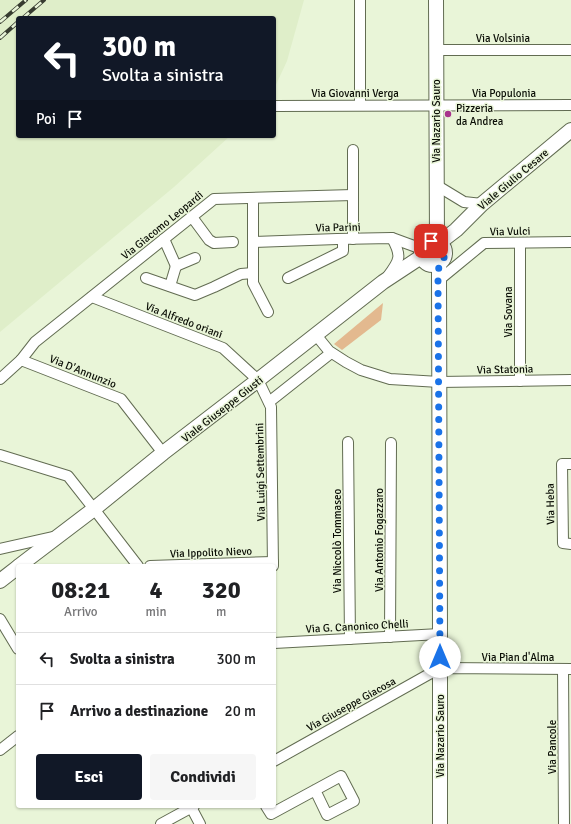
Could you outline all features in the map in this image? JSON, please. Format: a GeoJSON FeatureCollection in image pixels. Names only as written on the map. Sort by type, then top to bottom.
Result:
{"type":"FeatureCollection","features":[{"type":"Feature","properties":{"kind":"street"},"geometry":{"type":"LineString","coordinates":[[360,0],[360,105]]}},
{"type":"Feature","properties":{"kind":"street","name":"Via Nazario Sauro"},"geometry":{"type":"LineString","coordinates":[[433,1],[436,50],[436,185],[438,242]]}},
{"type":"Feature","properties":{"kind":"street","name":"Via Volsinia"},"geometry":{"type":"LineString","coordinates":[[436,50],[571,50]]}},
{"type":"Feature","properties":{"kind":"street","name":"Via Giovanni Verga"},"geometry":{"type":"LineString","coordinates":[[276,106],[436,105]]}},
{"type":"Feature","properties":{"kind":"street","name":"Via Populonia"},"geometry":{"type":"LineString","coordinates":[[436,105],[571,105]]}},
{"type":"Feature","properties":{"kind":"street","name":"Viale Giulio Cesare"},"geometry":{"type":"LineString","coordinates":[[438,242],[456,230],[482,204],[571,130]]}},
{"type":"Feature","properties":{"kind":"street"},"geometry":{"type":"LineString","coordinates":[[353,150],[354,239]]}},
{"type":"Feature","properties":{"kind":"street"},"geometry":{"type":"LineString","coordinates":[[436,185],[464,202],[482,204]]}},
{"type":"Feature","properties":{"kind":"street","name":"Via Giacomo Leopardi"},"geometry":{"type":"LineString","coordinates":[[21,360],[35,342],[214,199],[353,195]]}},
{"type":"Feature","properties":{"kind":"street"},"geometry":{"type":"LineString","coordinates":[[253,198],[253,283],[268,312]]}},
{"type":"Feature","properties":{"kind":"street"},"geometry":{"type":"LineString","coordinates":[[192,217],[208,240],[214,243],[233,242]]}},
{"type":"Feature","properties":{"kind":"street","name":"Viale Giulio Cesare"},"geometry":{"type":"LineString","coordinates":[[439,262],[454,238],[456,230]]}},
{"type":"Feature","properties":{"kind":"street"},"geometry":{"type":"LineString","coordinates":[[383,282],[397,264],[398,252],[392,238]]}},
{"type":"Feature","properties":{"kind":"street","name":"Via Parini"},"geometry":{"type":"LineString","coordinates":[[254,242],[392,238],[421,253]]}},
{"type":"Feature","properties":{"kind":"street"},"geometry":{"type":"LineString","coordinates":[[164,239],[176,266],[170,286]]}},
{"type":"Feature","properties":{"kind":"street"},"geometry":{"type":"LineString","coordinates":[[288,278],[344,251],[343,239]]}},
{"type":"Feature","properties":{"kind":"street","name":"Viale Giuseppe Giusti"},"geometry":{"type":"LineString","coordinates":[[22,564],[421,253],[423,246],[428,242],[438,242]]}},
{"type":"Feature","properties":{"kind":"street"},"geometry":{"type":"LineString","coordinates":[[421,253],[425,263],[439,262],[445,254],[444,248],[438,242]]}},
{"type":"Feature","properties":{"kind":"street","name":"Via Vulci"},"geometry":{"type":"LineString","coordinates":[[438,280],[484,244],[571,242]]}},
{"type":"Feature","properties":{"kind":"street","name":"Via Sovana"},"geometry":{"type":"LineString","coordinates":[[520,243],[520,381]]}},
{"type":"Feature","properties":{"kind":"street"},"geometry":{"type":"LineString","coordinates":[[176,266],[195,258]]}},
{"type":"Feature","properties":{"kind":"street","name":"Via Nazario Sauro"},"geometry":{"type":"LineString","coordinates":[[439,262],[440,824]]}},
{"type":"Feature","properties":{"kind":"street","name":"Viale Giuseppe Giusti"},"geometry":{"type":"LineString","coordinates":[[383,282],[409,270],[421,269],[439,262]]}},
{"type":"Feature","properties":{"kind":"street"},"geometry":{"type":"LineString","coordinates":[[146,278],[195,295],[240,274],[254,273]]}},
{"type":"Feature","properties":{"kind":"street","name":"Via Alfredo oriani"},"geometry":{"type":"LineString","coordinates":[[92,297],[223,348],[258,380]]}},
{"type":"Feature","properties":{"kind":"street","name":"Via Statonia"},"geometry":{"type":"LineString","coordinates":[[316,335],[331,353],[346,362],[361,370],[390,379],[440,382],[571,380]]}},
{"type":"Feature","properties":{"kind":"street"},"geometry":{"type":"LineString","coordinates":[[269,402],[331,353]]}},
{"type":"Feature","properties":{"kind":"street"},"geometry":{"type":"LineString","coordinates":[[0,379],[21,360]]}},
{"type":"Feature","properties":{"kind":"street","name":"Via D'Annunzio"},"geometry":{"type":"LineString","coordinates":[[21,360],[121,400],[163,453]]}},
{"type":"Feature","properties":{"kind":"street","name":"Via Luigi Settembrini"},"geometry":{"type":"LineString","coordinates":[[258,380],[271,407],[273,564]]}},
{"type":"Feature","properties":{"kind":"street","name":"Via Niccolò Tommaseo"},"geometry":{"type":"LineString","coordinates":[[348,442],[350,639]]}},
{"type":"Feature","properties":{"kind":"street","name":"Via Antonio Fogazzaro"},"geometry":{"type":"LineString","coordinates":[[390,637],[391,443]]}},
{"type":"Feature","properties":{"kind":"street"},"geometry":{"type":"LineString","coordinates":[[0,455],[68,476],[136,564]]}},
{"type":"Feature","properties":{"kind":"street","name":"Via Heba"},"geometry":{"type":"LineString","coordinates":[[571,464],[562,464],[563,543],[571,544]]}},
{"type":"Feature","properties":{"kind":"street","name":"Viale Giuseppe Giusti"},"geometry":{"type":"LineString","coordinates":[[0,549],[60,535]]}},
{"type":"Feature","properties":{"kind":"street","name":"Viale Giuseppe Giusti"},"geometry":{"type":"LineString","coordinates":[[0,580],[16,568]]}},
{"type":"Feature","properties":{"kind":"street"},"geometry":{"type":"LineString","coordinates":[[0,620],[16,646]]}},
{"type":"Feature","properties":{"kind":"street","name":"Via G. Canonico Chelli"},"geometry":{"type":"LineString","coordinates":[[276,644],[440,634]]}},
{"type":"Feature","properties":{"kind":"street","name":"Via Pian d'Alma"},"geometry":{"type":"LineString","coordinates":[[440,668],[567,669]]}},
{"type":"Feature","properties":{"kind":"street","name":"Via Giuseppe Giacosa"},"geometry":{"type":"LineString","coordinates":[[276,760],[440,668]]}},
{"type":"Feature","properties":{"kind":"street","name":"Via Pancole"},"geometry":{"type":"LineString","coordinates":[[564,824],[567,669]]}},
{"type":"Feature","properties":{"kind":"street"},"geometry":{"type":"LineString","coordinates":[[0,750],[16,738]]}},
{"type":"Feature","properties":{"kind":"street"},"geometry":{"type":"LineString","coordinates":[[267,808],[270,814],[315,790]]}},
{"type":"Feature","properties":{"kind":"street"},"geometry":{"type":"LineString","coordinates":[[161,824],[191,808]]}},
{"type":"Feature","properties":{"kind":"street"},"geometry":{"type":"LineString","coordinates":[[193,808],[200,824]]}},
{"type":"Feature","properties":{"kind":"shaded area"},"geometry":{"type":"Polygon","coordinates":[[[0,0],[304,0],[287,61],[276,85],[276,16],[16,16],[16,138],[228,138],[174,187],[0,332],[0,0]]]}},
{"type":"Feature","properties":{"kind":"shaded area"},"geometry":{"type":"Polygon","coordinates":[[[383,303],[381,320],[342,350],[334,344],[383,303]]]}},
{"type":"Feature","properties":{"kind":"railway"},"geometry":{"type":"LineString","coordinates":[[0,22],[26,0]]}},
{"type":"Feature","properties":{"kind":"railway"},"geometry":{"type":"LineString","coordinates":[[25,16],[44,0]]}},
{"type":"Feature","properties":{"kind":"railway"},"geometry":{"type":"LineString","coordinates":[[0,38],[16,24]]}},
{"type":"Feature","properties":{"kind":"place","name":"Pizzeria da Andrea"},"geometry":{"type":"Point","coordinates":[448,114]}},
{"type":"Feature","properties":{"kind":"route"},"geometry":{"type":"LineString","coordinates":[[431,241],[442,245],[445,251],[444,260],[439,264],[438,280],[440,382],[440,657]]}}]}
